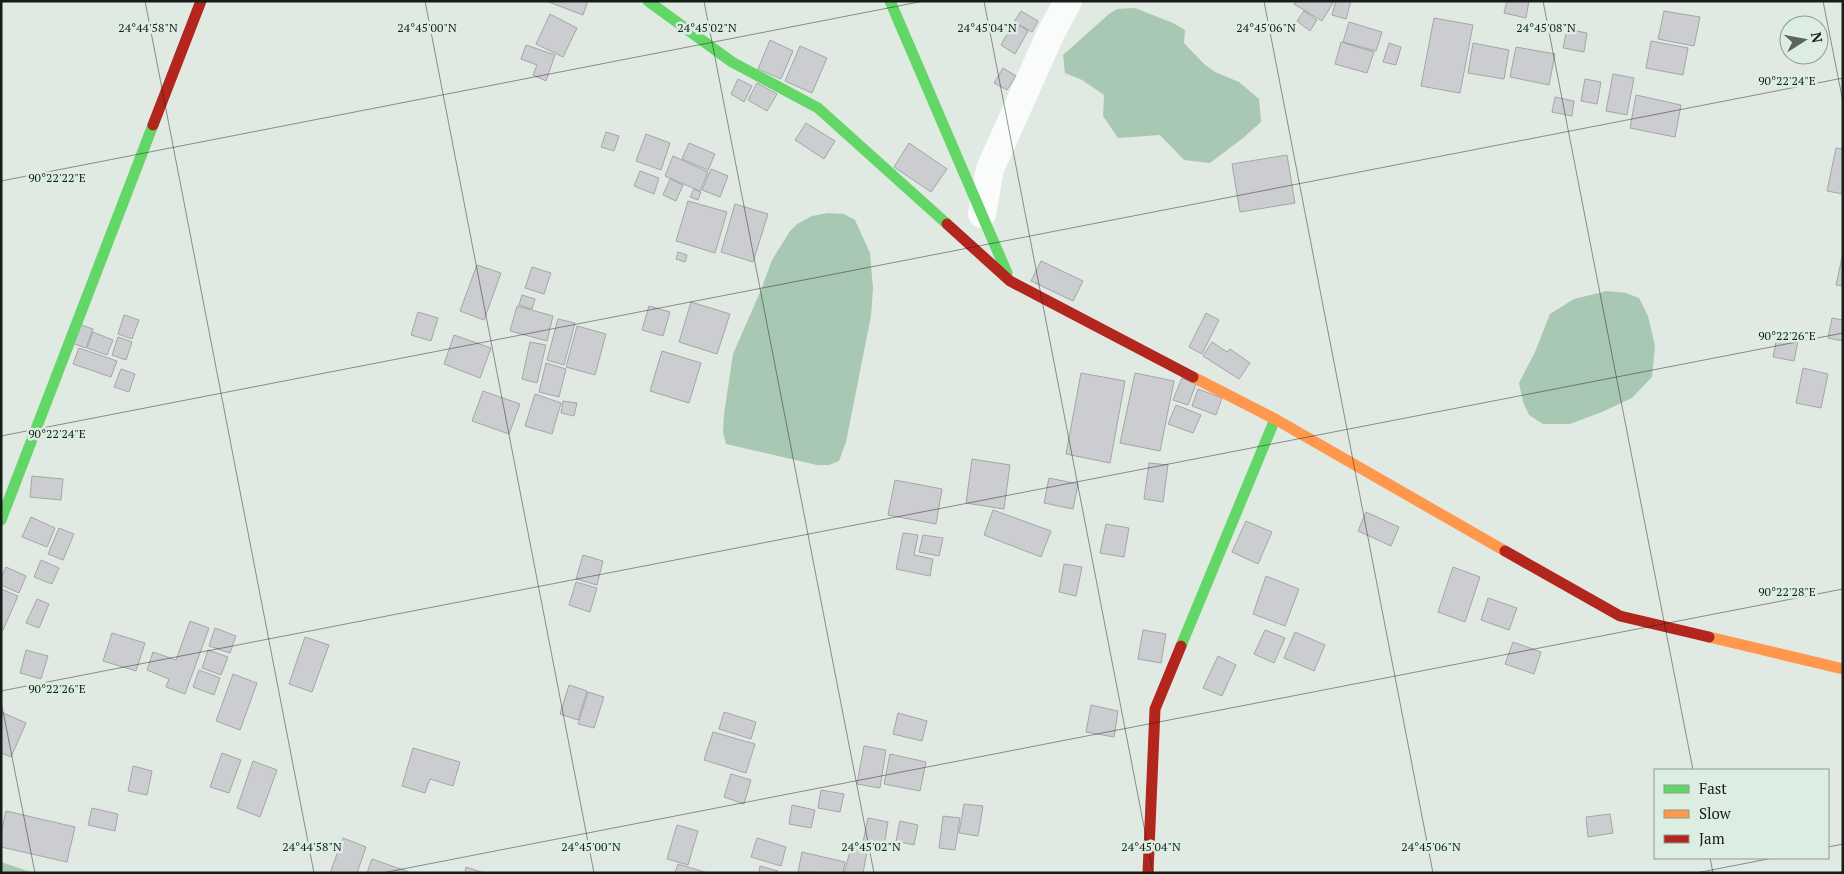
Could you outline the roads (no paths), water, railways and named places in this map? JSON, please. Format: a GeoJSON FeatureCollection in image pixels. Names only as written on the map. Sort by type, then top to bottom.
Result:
{"type":"FeatureCollection","features":[{"type":"Feature","properties":{"kind":"street"},"geometry":{"type":"LineString","coordinates":[[1,520],[201,1]]}},
{"type":"Feature","properties":{"kind":"street"},"geometry":{"type":"LineString","coordinates":[[648,1],[732,62],[818,108],[1010,282],[1275,419],[1620,616],[1843,669]]}},
{"type":"Feature","properties":{"kind":"street"},"geometry":{"type":"LineString","coordinates":[[890,1],[1010,282]]}},
{"type":"Feature","properties":{"kind":"street"},"geometry":{"type":"LineString","coordinates":[[982,214],[990,169],[1068,1]]}},
{"type":"Feature","properties":{"kind":"street"},"geometry":{"type":"LineString","coordinates":[[1148,873],[1155,709],[1275,419]]}}]}
